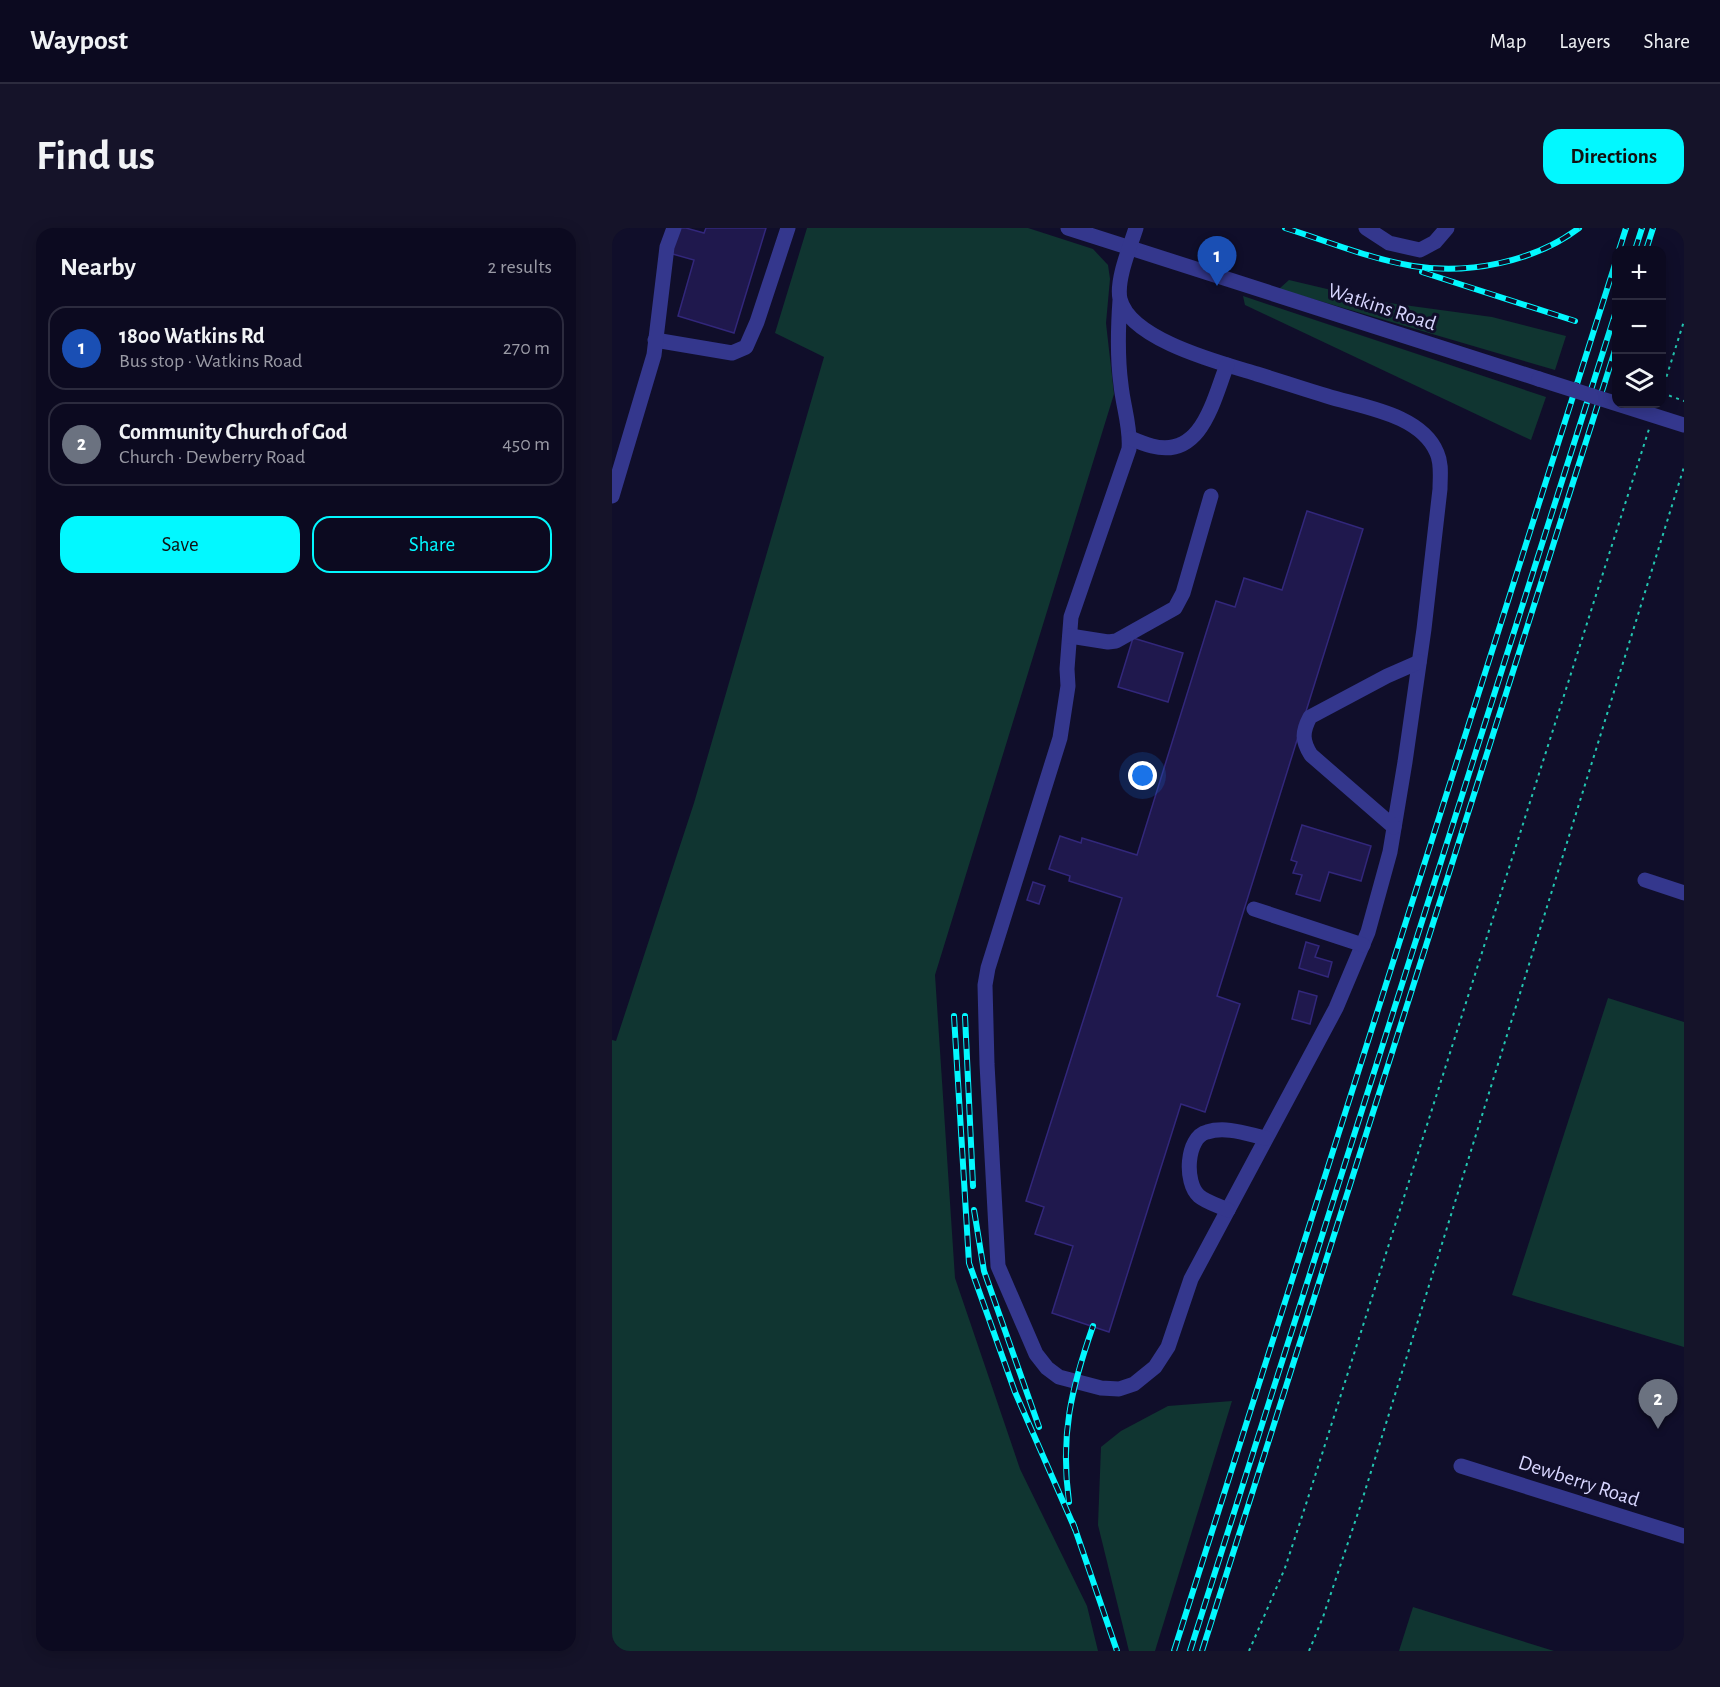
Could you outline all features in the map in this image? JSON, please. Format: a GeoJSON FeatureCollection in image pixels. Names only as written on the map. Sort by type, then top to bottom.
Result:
{"type":"FeatureCollection","features":[{"type":"Feature","properties":{"kind":"street"},"geometry":{"type":"LineString","coordinates":[[612,496],[654,355],[667,247],[674,228]]}},
{"type":"Feature","properties":{"kind":"street"},"geometry":{"type":"LineString","coordinates":[[655,340],[732,353],[746,347],[758,322],[788,228]]}},
{"type":"Feature","properties":{"kind":"street","name":"Watkins Road"},"geometry":{"type":"LineString","coordinates":[[1068,228],[1684,425]]}},
{"type":"Feature","properties":{"kind":"street"},"geometry":{"type":"LineString","coordinates":[[1120,300],[1130,318],[1150,332],[1198,355],[1329,397],[1394,415],[1416,428],[1437,452],[1440,466],[1440,489],[1419,662],[1390,852],[1363,945],[1336,1008],[1191,1279],[1168,1347],[1155,1367],[1134,1384],[1119,1389],[1101,1388],[1059,1377],[1047,1368],[1036,1354],[998,1266],[985,985],[988,968],[1060,738],[1068,686],[1071,617],[1129,450],[1130,438],[1120,383],[1117,340],[1120,282],[1136,228]]}},
{"type":"Feature","properties":{"kind":"street"},"geometry":{"type":"LineString","coordinates":[[1366,228],[1389,243],[1420,250],[1435,242],[1447,228]]}},
{"type":"Feature","properties":{"kind":"street"},"geometry":{"type":"LineString","coordinates":[[1130,438],[1153,446],[1186,444],[1201,428],[1227,364]]}},
{"type":"Feature","properties":{"kind":"street"},"geometry":{"type":"LineString","coordinates":[[1070,636],[1108,642],[1116,641],[1175,608],[1183,593],[1211,496]]}},
{"type":"Feature","properties":{"kind":"street"},"geometry":{"type":"LineString","coordinates":[[1394,827],[1311,755],[1303,744],[1304,728],[1310,717],[1387,676],[1419,662]]}},
{"type":"Feature","properties":{"kind":"street"},"geometry":{"type":"LineString","coordinates":[[1645,880],[1684,893]]}},
{"type":"Feature","properties":{"kind":"street"},"geometry":{"type":"LineString","coordinates":[[1254,909],[1363,945]]}},
{"type":"Feature","properties":{"kind":"street"},"geometry":{"type":"LineString","coordinates":[[1228,1209],[1200,1197],[1191,1187],[1189,1174],[1194,1142],[1205,1132],[1225,1129],[1266,1138]]}},
{"type":"Feature","properties":{"kind":"street","name":"Dewberry Road"},"geometry":{"type":"LineString","coordinates":[[1461,1466],[1684,1536]]}},
{"type":"Feature","properties":{"kind":"path"},"geometry":{"type":"LineString","coordinates":[[1666,379],[1684,321]]}},
{"type":"Feature","properties":{"kind":"path"},"geometry":{"type":"LineString","coordinates":[[1666,394],[1684,401]]}},
{"type":"Feature","properties":{"kind":"path"},"geometry":{"type":"LineString","coordinates":[[1249,1651],[1285,1568],[1299,1528],[1650,426]]}},
{"type":"Feature","properties":{"kind":"path"},"geometry":{"type":"LineString","coordinates":[[1309,1651],[1323,1617],[1360,1507],[1684,467]]}},
{"type":"Feature","properties":{"kind":"green space"},"geometry":{"type":"Polygon","coordinates":[[[807,228],[1028,228],[1093,249],[1108,265],[1110,279],[1106,323],[1114,394],[935,975],[955,1278],[1020,1469],[1087,1606],[1098,1651],[612,1651],[612,1040],[616,1041],[694,803],[824,357],[775,333],[807,228]]]}},
{"type":"Feature","properties":{"kind":"green space"},"geometry":{"type":"Polygon","coordinates":[[[1289,280],[1382,302],[1492,317],[1566,336],[1555,370],[1279,289],[1289,280]]]}},
{"type":"Feature","properties":{"kind":"green space"},"geometry":{"type":"Polygon","coordinates":[[[1243,296],[1546,397],[1531,440],[1245,305],[1243,296]]]}},
{"type":"Feature","properties":{"kind":"green space"},"geometry":{"type":"Polygon","coordinates":[[[1608,998],[1684,1022],[1684,1347],[1512,1295],[1608,998]]]}},
{"type":"Feature","properties":{"kind":"green space"},"geometry":{"type":"Polygon","coordinates":[[[1232,1401],[1155,1651],[1129,1651],[1098,1525],[1101,1447],[1121,1431],[1168,1406],[1232,1401]]]}},
{"type":"Feature","properties":{"kind":"green space"},"geometry":{"type":"Polygon","coordinates":[[[1413,1607],[1554,1651],[1399,1651],[1413,1607]]]}},
{"type":"Feature","properties":{"kind":"building"},"geometry":{"type":"Polygon","coordinates":[[[676,228],[704,233],[706,228],[766,228],[734,333],[678,316],[694,260],[669,253],[676,228]]]}},
{"type":"Feature","properties":{"kind":"building"},"geometry":{"type":"Polygon","coordinates":[[[1307,511],[1363,529],[1217,996],[1240,1004],[1205,1112],[1181,1104],[1109,1332],[1052,1313],[1073,1246],[1035,1234],[1044,1207],[1026,1201],[1122,898],[1069,881],[1070,876],[1049,869],[1060,836],[1081,843],[1082,838],[1137,855],[1216,601],[1235,607],[1244,578],[1282,590],[1307,511]]]}},
{"type":"Feature","properties":{"kind":"building"},"geometry":{"type":"Polygon","coordinates":[[[1133,638],[1183,653],[1168,702],[1118,687],[1133,638]]]}},
{"type":"Feature","properties":{"kind":"building"},"geometry":{"type":"Polygon","coordinates":[[[1302,825],[1371,846],[1361,881],[1329,872],[1320,901],[1296,894],[1302,875],[1293,873],[1297,862],[1291,860],[1302,825]]]}},
{"type":"Feature","properties":{"kind":"building"},"geometry":{"type":"Polygon","coordinates":[[[1033,882],[1045,886],[1039,904],[1027,900],[1033,882]]]}},
{"type":"Feature","properties":{"kind":"building"},"geometry":{"type":"Polygon","coordinates":[[[1306,942],[1319,946],[1315,957],[1332,962],[1328,977],[1299,968],[1306,942]]]}},
{"type":"Feature","properties":{"kind":"building"},"geometry":{"type":"Polygon","coordinates":[[[1299,991],[1317,996],[1310,1024],[1292,1019],[1299,991]]]}},
{"type":"Feature","properties":{"kind":"railway"},"geometry":{"type":"LineString","coordinates":[[1285,228],[1397,263],[1456,269],[1500,263],[1521,257],[1542,250],[1579,228]]}},
{"type":"Feature","properties":{"kind":"railway"},"geometry":{"type":"LineString","coordinates":[[1620,246],[1626,228]]}},
{"type":"Feature","properties":{"kind":"railway"},"geometry":{"type":"LineString","coordinates":[[1636,246],[1642,228]]}},
{"type":"Feature","properties":{"kind":"railway"},"geometry":{"type":"LineString","coordinates":[[1647,246],[1653,228]]}},
{"type":"Feature","properties":{"kind":"railway"},"geometry":{"type":"LineString","coordinates":[[1422,272],[1575,321]]}},
{"type":"Feature","properties":{"kind":"railway"},"geometry":{"type":"LineString","coordinates":[[1174,1651],[1612,274]]}},
{"type":"Feature","properties":{"kind":"railway"},"geometry":{"type":"LineString","coordinates":[[1190,1651],[1612,324]]}},
{"type":"Feature","properties":{"kind":"railway"},"geometry":{"type":"LineString","coordinates":[[1202,1651],[1614,354]]}},
{"type":"Feature","properties":{"kind":"railway"},"geometry":{"type":"LineString","coordinates":[[954,1016],[969,1263],[1015,1392],[1075,1529]]}},
{"type":"Feature","properties":{"kind":"railway"},"geometry":{"type":"LineString","coordinates":[[965,1016],[973,1186]]}},
{"type":"Feature","properties":{"kind":"railway"},"geometry":{"type":"LineString","coordinates":[[974,1210],[984,1271],[1039,1427]]}},
{"type":"Feature","properties":{"kind":"railway"},"geometry":{"type":"LineString","coordinates":[[1069,1502],[1066,1456],[1069,1413],[1093,1326]]}},
{"type":"Feature","properties":{"kind":"railway"},"geometry":{"type":"LineString","coordinates":[[1073,1523],[1117,1651]]}},
{"type":"Feature","properties":{"kind":"place","name":"1800 Watkins Rd"},"geometry":{"type":"Point","coordinates":[1217,286]}},
{"type":"Feature","properties":{"kind":"place","name":"Community Church of God"},"geometry":{"type":"Point","coordinates":[1658,1429]}}]}
